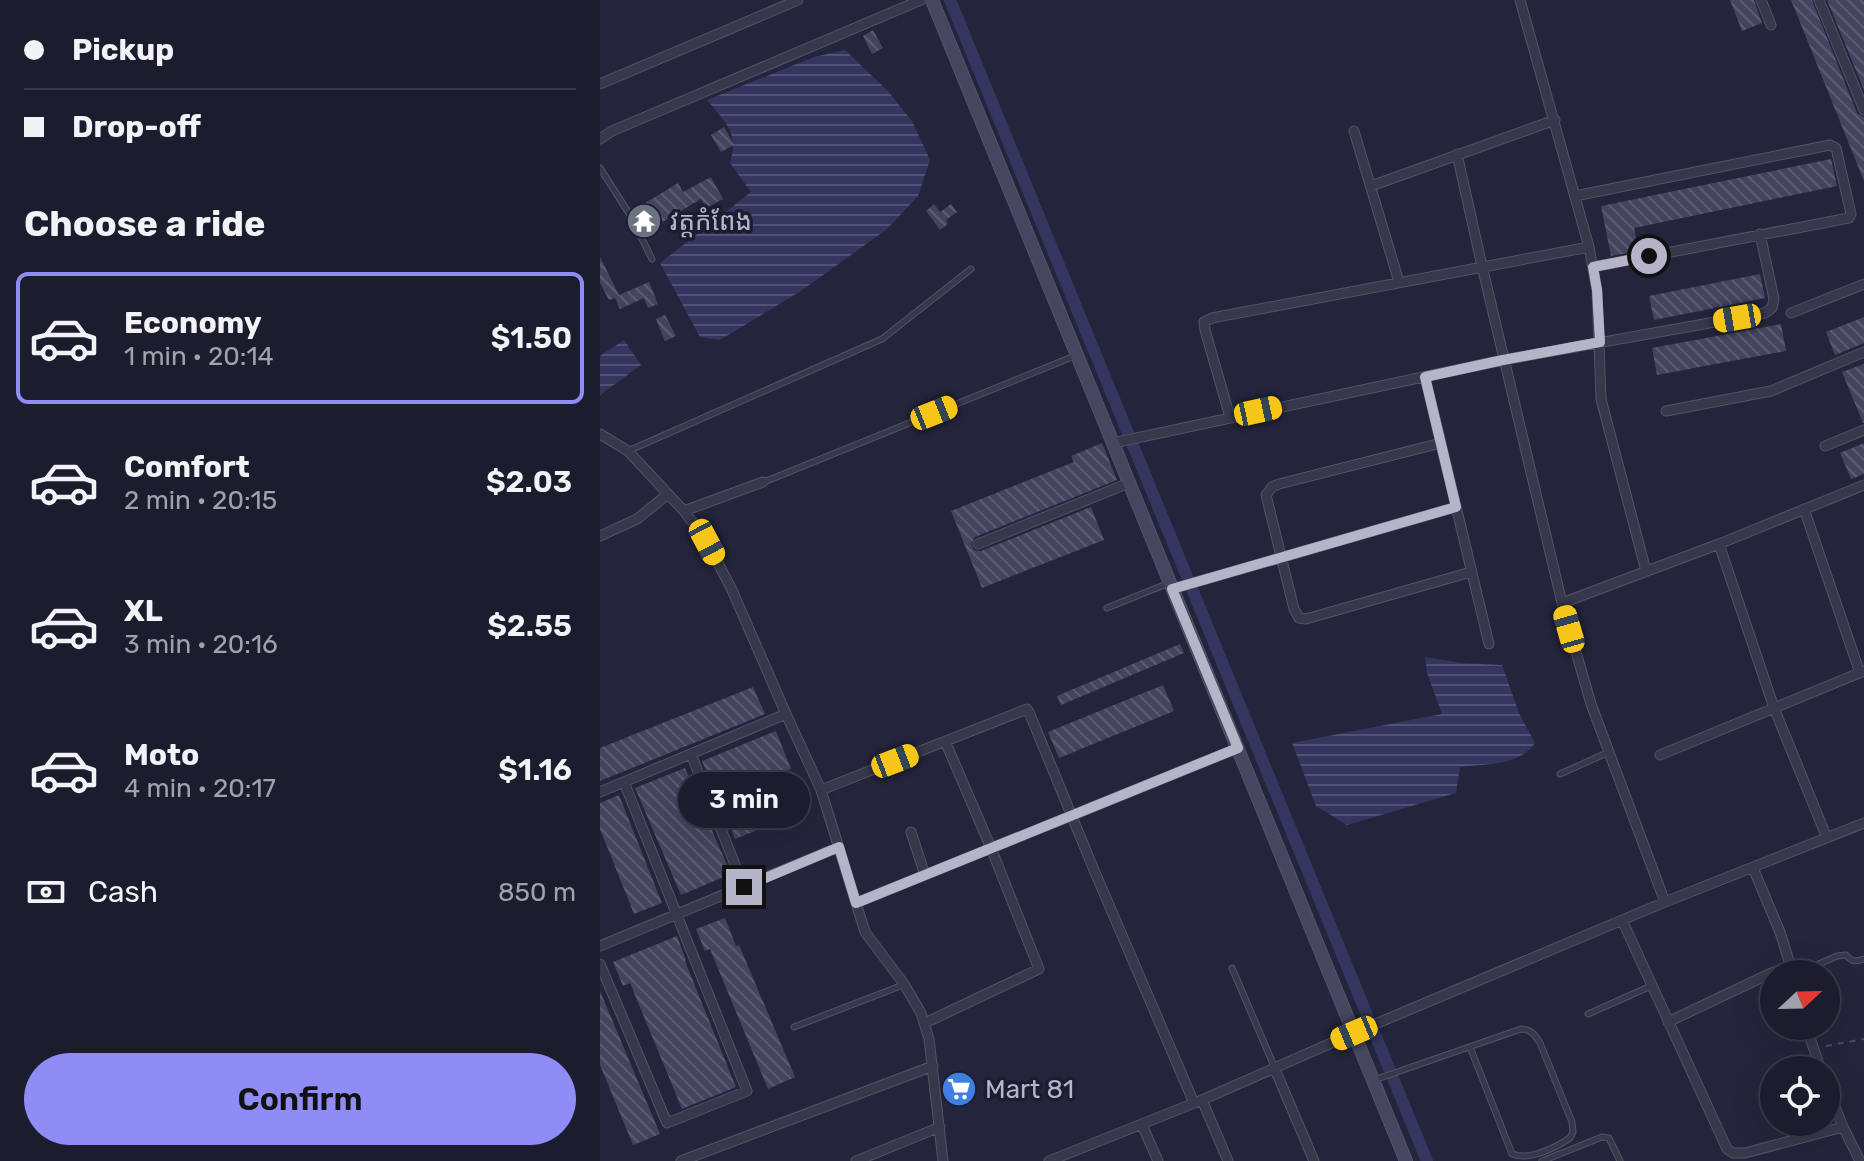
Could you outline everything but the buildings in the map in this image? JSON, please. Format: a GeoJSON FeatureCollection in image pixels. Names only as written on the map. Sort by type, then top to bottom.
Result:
{"type":"FeatureCollection","features":[{"type":"Feature","properties":{"kind":"street"},"geometry":{"type":"LineString","coordinates":[[600,84],[798,0]]}},
{"type":"Feature","properties":{"kind":"street"},"geometry":{"type":"LineString","coordinates":[[600,139],[612,131],[921,0]]}},
{"type":"Feature","properties":{"kind":"street"},"geometry":{"type":"LineString","coordinates":[[932,0],[1077,355],[1123,440],[1129,483],[1356,1032],[1378,1078],[1406,1161]]}},
{"type":"Feature","properties":{"kind":"street"},"geometry":{"type":"LineString","coordinates":[[1520,0],[1589,247],[1597,290],[1601,399],[1646,571]]}},
{"type":"Feature","properties":{"kind":"street"},"geometry":{"type":"LineString","coordinates":[[1761,0],[1771,25]]}},
{"type":"Feature","properties":{"kind":"street"},"geometry":{"type":"LineString","coordinates":[[1819,0],[1864,110]]}},
{"type":"Feature","properties":{"kind":"street"},"geometry":{"type":"LineString","coordinates":[[1371,186],[1555,120]]}},
{"type":"Feature","properties":{"kind":"street"},"geometry":{"type":"LineString","coordinates":[[1354,131],[1399,282]]}},
{"type":"Feature","properties":{"kind":"street"},"geometry":{"type":"LineString","coordinates":[[1575,196],[1833,146],[1836,148],[1851,214],[1849,218],[1593,267]]}},
{"type":"Feature","properties":{"kind":"street"},"geometry":{"type":"LineString","coordinates":[[1457,154],[1562,603],[1591,704],[1665,902]]}},
{"type":"Feature","properties":{"kind":"street"},"geometry":{"type":"LineString","coordinates":[[1123,440],[1503,360],[1765,313],[1772,308],[1774,299],[1760,234]]}},
{"type":"Feature","properties":{"kind":"street"},"geometry":{"type":"LineString","coordinates":[[1230,417],[1204,322],[1212,318],[1589,247]]}},
{"type":"Feature","properties":{"kind":"street"},"geometry":{"type":"LineString","coordinates":[[1791,313],[1864,284]]}},
{"type":"Feature","properties":{"kind":"street"},"geometry":{"type":"LineString","coordinates":[[1666,411],[1771,391],[1864,352]]}},
{"type":"Feature","properties":{"kind":"street"},"geometry":{"type":"LineString","coordinates":[[1425,377],[1489,644]]}},
{"type":"Feature","properties":{"kind":"street"},"geometry":{"type":"LineString","coordinates":[[1825,446],[1864,430]]}},
{"type":"Feature","properties":{"kind":"street"},"geometry":{"type":"LineString","coordinates":[[603,435],[628,451],[684,511],[707,542],[732,590],[821,790],[865,932],[904,984],[925,1023],[943,1161]]}},
{"type":"Feature","properties":{"kind":"street"},"geometry":{"type":"LineString","coordinates":[[1441,443],[1272,487],[1266,495],[1294,609],[1299,618],[1306,619],[1471,572]]}},
{"type":"Feature","properties":{"kind":"street"},"geometry":{"type":"LineString","coordinates":[[684,511],[763,482]]}},
{"type":"Feature","properties":{"kind":"street"},"geometry":{"type":"LineString","coordinates":[[978,544],[1129,483]]}},
{"type":"Feature","properties":{"kind":"street"},"geometry":{"type":"LineString","coordinates":[[1562,603],[1864,485]]}},
{"type":"Feature","properties":{"kind":"street"},"geometry":{"type":"LineString","coordinates":[[600,536],[637,519],[668,494]]}},
{"type":"Feature","properties":{"kind":"street"},"geometry":{"type":"LineString","coordinates":[[1174,586],[1456,507]]}},
{"type":"Feature","properties":{"kind":"street"},"geometry":{"type":"LineString","coordinates":[[1660,755],[1862,672],[1804,509]]}},
{"type":"Feature","properties":{"kind":"street"},"geometry":{"type":"LineString","coordinates":[[1719,544],[1774,708],[1827,838]]}},
{"type":"Feature","properties":{"kind":"street"},"geometry":{"type":"LineString","coordinates":[[821,790],[1027,709],[1198,1102],[1228,1161]]}},
{"type":"Feature","properties":{"kind":"street"},"geometry":{"type":"LineString","coordinates":[[600,792],[786,714]]}},
{"type":"Feature","properties":{"kind":"street"},"geometry":{"type":"LineString","coordinates":[[925,1023],[1039,969],[945,741]]}},
{"type":"Feature","properties":{"kind":"street"},"geometry":{"type":"LineString","coordinates":[[856,903],[1238,748]]}},
{"type":"Feature","properties":{"kind":"street"},"geometry":{"type":"LineString","coordinates":[[691,754],[744,887]]}},
{"type":"Feature","properties":{"kind":"street"},"geometry":{"type":"LineString","coordinates":[[600,964],[667,1123],[747,1091],[624,782]]}},
{"type":"Feature","properties":{"kind":"street"},"geometry":{"type":"LineString","coordinates":[[1049,1161],[1198,1102],[1665,902],[1864,823]]}},
{"type":"Feature","properties":{"kind":"street"},"geometry":{"type":"LineString","coordinates":[[911,832],[925,875]]}},
{"type":"Feature","properties":{"kind":"street"},"geometry":{"type":"LineString","coordinates":[[600,946],[839,847]]}},
{"type":"Feature","properties":{"kind":"street"},"geometry":{"type":"LineString","coordinates":[[1753,868],[1789,960]]}},
{"type":"Feature","properties":{"kind":"street"},"geometry":{"type":"LineString","coordinates":[[1622,920],[1727,1149],[1733,1153],[1745,1153],[1843,1127]]}},
{"type":"Feature","properties":{"kind":"street"},"geometry":{"type":"LineString","coordinates":[[1668,1022],[1760,978]]}},
{"type":"Feature","properties":{"kind":"street"},"geometry":{"type":"LineString","coordinates":[[1810,1040],[1816,1056]]}},
{"type":"Feature","properties":{"kind":"street"},"geometry":{"type":"LineString","coordinates":[[681,1161],[933,1066]]}},
{"type":"Feature","properties":{"kind":"street"},"geometry":{"type":"LineString","coordinates":[[1274,1067],[1314,1161]]}},
{"type":"Feature","properties":{"kind":"street"},"geometry":{"type":"LineString","coordinates":[[1840,1119],[1860,1161]]}},
{"type":"Feature","properties":{"kind":"street"},"geometry":{"type":"LineString","coordinates":[[1142,1125],[1158,1161]]}},
{"type":"Feature","properties":{"kind":"street"},"geometry":{"type":"LineString","coordinates":[[856,1161],[940,1127]]}},
{"type":"Feature","properties":{"kind":"lane"},"geometry":{"type":"LineString","coordinates":[[600,168],[630,215],[652,259]]}},
{"type":"Feature","properties":{"kind":"lane"},"geometry":{"type":"LineString","coordinates":[[628,451],[882,339],[971,269]]}},
{"type":"Feature","properties":{"kind":"lane"},"geometry":{"type":"LineString","coordinates":[[763,482],[1077,355]]}},
{"type":"Feature","properties":{"kind":"lane"},"geometry":{"type":"LineString","coordinates":[[600,424],[603,435]]}},
{"type":"Feature","properties":{"kind":"lane"},"geometry":{"type":"LineString","coordinates":[[1107,608],[1174,586]]}},
{"type":"Feature","properties":{"kind":"lane"},"geometry":{"type":"LineString","coordinates":[[1560,774],[1609,752]]}},
{"type":"Feature","properties":{"kind":"lane"},"geometry":{"type":"LineString","coordinates":[[1825,960],[1846,955],[1856,962],[1864,959]]}},
{"type":"Feature","properties":{"kind":"lane"},"geometry":{"type":"LineString","coordinates":[[1232,968],[1274,1067]]}},
{"type":"Feature","properties":{"kind":"lane"},"geometry":{"type":"LineString","coordinates":[[794,1027],[904,984]]}},
{"type":"Feature","properties":{"kind":"lane"},"geometry":{"type":"LineString","coordinates":[[1588,1014],[1651,986]]}},
{"type":"Feature","properties":{"kind":"lane"},"geometry":{"type":"LineString","coordinates":[[1378,1078],[1521,1029],[1528,1029],[1540,1043],[1572,1122],[1570,1138],[1528,1159],[1519,1159],[1512,1154],[1470,1047]]}},
{"type":"Feature","properties":{"kind":"lane"},"geometry":{"type":"LineString","coordinates":[[1542,1161],[1602,1137],[1609,1138],[1620,1161]]}},
{"type":"Feature","properties":{"kind":"path"},"geometry":{"type":"LineString","coordinates":[[1813,1048],[1864,1039]]}},
{"type":"Feature","properties":{"kind":"water"},"geometry":{"type":"Polygon","coordinates":[[[845,50],[887,90],[912,121],[930,160],[918,196],[887,229],[801,291],[720,340],[700,337],[660,263],[751,192],[730,163],[733,143],[729,128],[707,100],[814,57],[845,50]]]}},
{"type":"Feature","properties":{"kind":"water"},"geometry":{"type":"Polygon","coordinates":[[[624,340],[641,365],[600,395],[600,356],[624,340]]]}},
{"type":"Feature","properties":{"kind":"water"},"geometry":{"type":"Polygon","coordinates":[[[1425,657],[1502,665],[1519,713],[1535,743],[1528,751],[1511,760],[1460,767],[1456,793],[1347,825],[1316,806],[1292,743],[1442,714],[1427,673],[1425,657]]]}},
{"type":"Feature","properties":{"kind":"waterway"},"geometry":{"type":"LineString","coordinates":[[950,0],[1427,1161]]}},
{"type":"Feature","properties":{"kind":"place","name":"វត្តកំពែង"},"geometry":{"type":"Point","coordinates":[644,221]}},
{"type":"Feature","properties":{"kind":"place","name":"Mart 81"},"geometry":{"type":"Point","coordinates":[959,1089]}},
{"type":"Feature","properties":{"kind":"route"},"geometry":{"type":"LineString","coordinates":[[744,887],[839,847],[856,903],[1238,748],[1172,589],[1456,507],[1425,377],[1600,342],[1593,267],[1649,256]]}}]}
